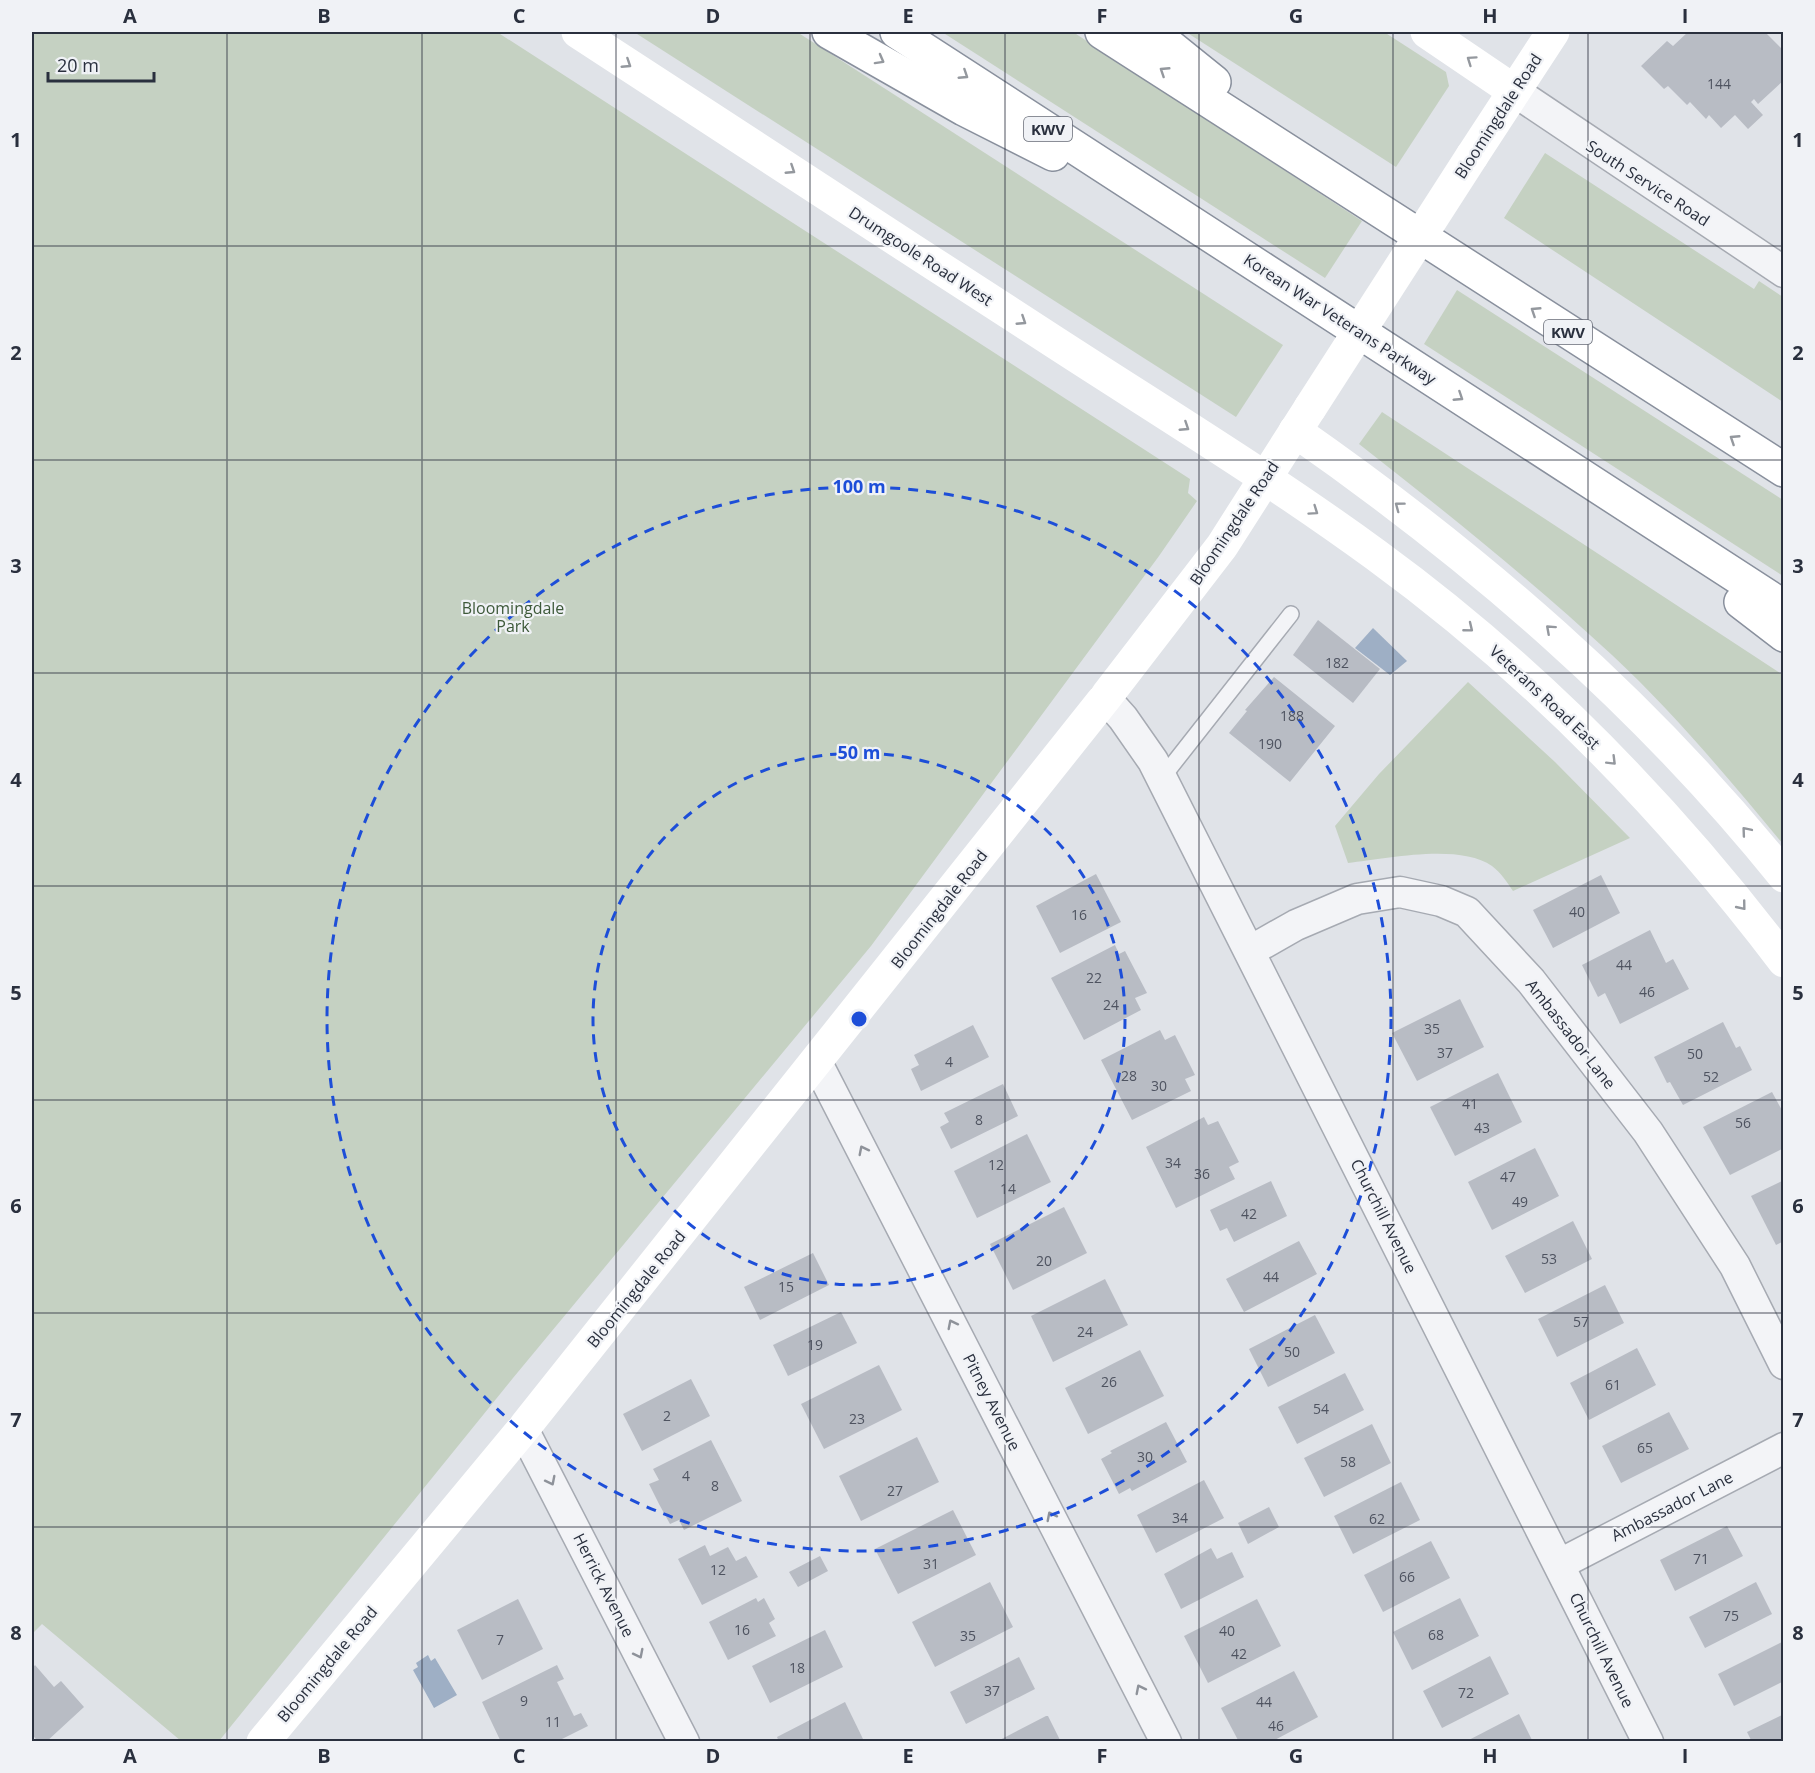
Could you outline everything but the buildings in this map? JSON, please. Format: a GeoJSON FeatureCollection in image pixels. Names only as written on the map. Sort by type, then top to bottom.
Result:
{"type":"FeatureCollection","features":[{"type":"Feature","properties":{"kind":"main road","name":"Drumgoole Road West"},"geometry":{"type":"LineString","coordinates":[[578,32],[1265,478]]}},
{"type":"Feature","properties":{"kind":"main road"},"geometry":{"type":"LineString","coordinates":[[829,32],[964,110],[1199,227]]}},
{"type":"Feature","properties":{"kind":"main road","name":"Korean War Veterans Parkway"},"geometry":{"type":"LineString","coordinates":[[897,32],[1784,607]]}},
{"type":"Feature","properties":{"kind":"main road","name":"KWV"},"geometry":{"type":"LineString","coordinates":[[1102,32],[1784,470]]}},
{"type":"Feature","properties":{"kind":"main road"},"geometry":{"type":"LineString","coordinates":[[1152,32],[1353,195]]}},
{"type":"Feature","properties":{"kind":"main road"},"geometry":{"type":"LineString","coordinates":[[1427,32],[1514,91]]}},
{"type":"Feature","properties":{"kind":"main road","name":"Bloomingdale Road"},"geometry":{"type":"LineString","coordinates":[[263,1742],[523,1429],[817,1062],[1105,698],[1222,546],[1553,32]]}},
{"type":"Feature","properties":{"kind":"main road"},"geometry":{"type":"LineString","coordinates":[[1302,420],[1538,619],[1601,677],[1672,748],[1784,876]]}},
{"type":"Feature","properties":{"kind":"main road","name":"Veterans Road East"},"geometry":{"type":"LineString","coordinates":[[1265,478],[1387,563],[1483,639],[1530,682],[1670,822],[1714,872],[1784,961]]}},
{"type":"Feature","properties":{"kind":"main road"},"geometry":{"type":"LineString","coordinates":[[1594,484],[1784,636]]}},
{"type":"Feature","properties":{"kind":"street","name":"South Service Road"},"geometry":{"type":"LineString","coordinates":[[1514,91],[1784,272]]}},
{"type":"Feature","properties":{"kind":"street","name":"Churchill Avenue"},"geometry":{"type":"LineString","coordinates":[[1105,698],[1139,740],[1162,778],[1648,1742]]}},
{"type":"Feature","properties":{"kind":"street","name":"Ambassador Lane"},"geometry":{"type":"LineString","coordinates":[[1250,951],[1296,925],[1357,899],[1400,892],[1441,901],[1467,912],[1531,981],[1648,1132],[1735,1266],[1784,1364]]}},
{"type":"Feature","properties":{"kind":"street","name":"Pitney Avenue"},"geometry":{"type":"LineString","coordinates":[[817,1062],[1166,1742]]}},
{"type":"Feature","properties":{"kind":"street","name":"Herrick Avenue"},"geometry":{"type":"LineString","coordinates":[[523,1429],[684,1742]]}},
{"type":"Feature","properties":{"kind":"street","name":"Ambassador Lane"},"geometry":{"type":"LineString","coordinates":[[1560,1564],[1784,1448]]}},
{"type":"Feature","properties":{"kind":"lane"},"geometry":{"type":"LineString","coordinates":[[1162,778],[1291,614]]}},
{"type":"Feature","properties":{"kind":"green space","name":"Bloomingdale Park"},"geometry":{"type":"Polygon","coordinates":[[[32,32],[497,32],[1190,479],[1188,493],[1197,501],[1159,556],[871,946],[513,1378],[219,1741],[181,1741],[42,1624],[32,1634],[32,32]]]}},
{"type":"Feature","properties":{"kind":"green space"},"geometry":{"type":"Polygon","coordinates":[[[634,32],[797,32],[1283,345],[1236,417],[634,32]]]}},
{"type":"Feature","properties":{"kind":"green space"},"geometry":{"type":"Polygon","coordinates":[[[942,32],[1073,32],[1362,221],[1325,278],[942,32]]]}},
{"type":"Feature","properties":{"kind":"green space"},"geometry":{"type":"Polygon","coordinates":[[[1186,32],[1384,32],[1446,72],[1449,86],[1396,167],[1186,32]]]}},
{"type":"Feature","properties":{"kind":"green space"},"geometry":{"type":"Polygon","coordinates":[[[1545,153],[1754,289],[1759,281],[1783,297],[1783,402],[1504,218],[1545,153]]]}},
{"type":"Feature","properties":{"kind":"green space"},"geometry":{"type":"Polygon","coordinates":[[[1457,290],[1783,500],[1783,576],[1424,344],[1457,290]]]}},
{"type":"Feature","properties":{"kind":"green space"},"geometry":{"type":"Polygon","coordinates":[[[1382,412],[1783,675],[1783,844],[1679,723],[1612,655],[1488,547],[1359,444],[1382,412]]]}},
{"type":"Feature","properties":{"kind":"green space"},"geometry":{"type":"Polygon","coordinates":[[[1468,682],[1555,762],[1630,838],[1513,891],[1492,866],[1478,859],[1461,855],[1422,854],[1348,863],[1335,826],[1379,774],[1468,682]]]}},
{"type":"Feature","properties":{"kind":"water"},"geometry":{"type":"Polygon","coordinates":[[[1373,628],[1407,661],[1390,675],[1355,648],[1373,628]]]}},
{"type":"Feature","properties":{"kind":"water"},"geometry":{"type":"Polygon","coordinates":[[[428,1655],[431,1661],[435,1658],[457,1695],[434,1708],[413,1670],[418,1667],[416,1663],[428,1655]]]}}]}
